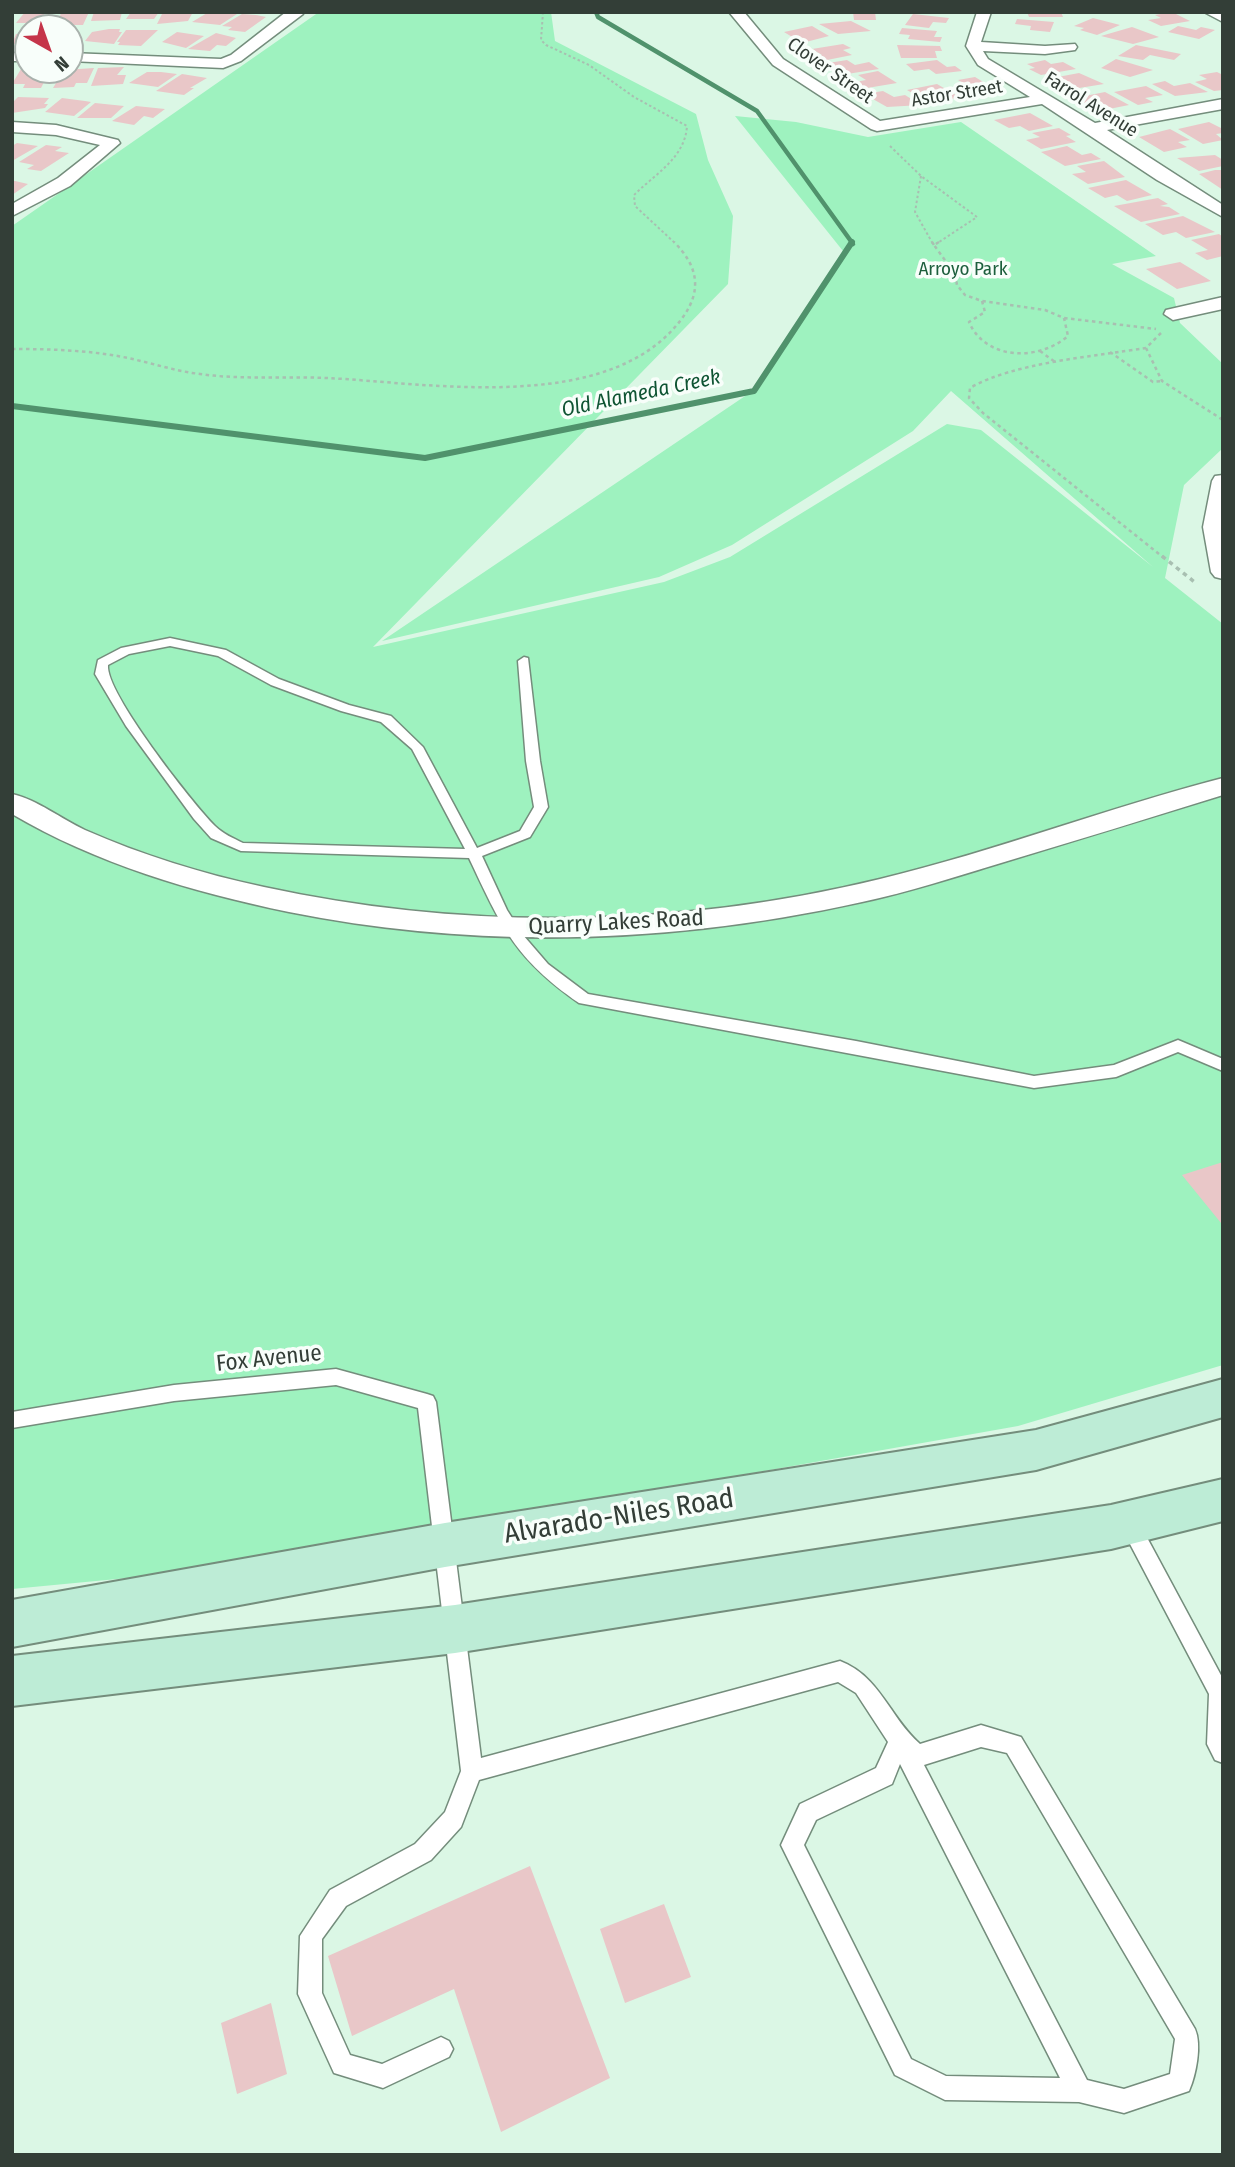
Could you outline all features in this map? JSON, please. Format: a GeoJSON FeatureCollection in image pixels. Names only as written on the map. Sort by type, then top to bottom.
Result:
{"type":"FeatureCollection","features":[{"type":"Feature","properties":{"kind":"main road","name":"Alvarado-Niles Road"},"geometry":{"type":"LineString","coordinates":[[12,1624],[445,1545],[1036,1450],[1223,1398]]}},
{"type":"Feature","properties":{"kind":"main road"},"geometry":{"type":"LineString","coordinates":[[12,1681],[455,1629],[1128,1523],[1223,1500]]}},
{"type":"Feature","properties":{"kind":"street","name":"Clover Street"},"geometry":{"type":"LineString","coordinates":[[736,12],[778,62],[877,126]]}},
{"type":"Feature","properties":{"kind":"street"},"geometry":{"type":"LineString","coordinates":[[984,12],[973,46],[1045,50],[1070,47]]}},
{"type":"Feature","properties":{"kind":"street"},"geometry":{"type":"LineString","coordinates":[[1212,12],[1223,18]]}},
{"type":"Feature","properties":{"kind":"street"},"geometry":{"type":"LineString","coordinates":[[84,57],[223,64],[236,58],[295,13]]}},
{"type":"Feature","properties":{"kind":"street","name":"Farrol Avenue"},"geometry":{"type":"LineString","coordinates":[[973,46],[983,62],[1093,128],[1163,176],[1223,212]]}},
{"type":"Feature","properties":{"kind":"street","name":"Astor Street"},"geometry":{"type":"LineString","coordinates":[[877,126],[1043,99]]}},
{"type":"Feature","properties":{"kind":"street"},"geometry":{"type":"LineString","coordinates":[[1093,128],[1223,104]]}},
{"type":"Feature","properties":{"kind":"street"},"geometry":{"type":"LineString","coordinates":[[12,127],[56,130],[112,143],[64,182],[12,211]]}},
{"type":"Feature","properties":{"kind":"street"},"geometry":{"type":"LineString","coordinates":[[1173,314],[1223,303]]}},
{"type":"Feature","properties":{"kind":"street"},"geometry":{"type":"LineString","coordinates":[[1223,481],[1218,528],[1223,572]]}},
{"type":"Feature","properties":{"kind":"street","name":"Quarry Lakes Road"},"geometry":{"type":"LineString","coordinates":[[12,802],[64,830],[113,851],[222,888],[358,915],[436,924],[510,928],[602,927],[688,922],[863,893],[1223,786]]}},
{"type":"Feature","properties":{"kind":"lane"},"geometry":{"type":"LineString","coordinates":[[524,661],[533,761],[541,807],[525,834],[474,854],[241,847],[223,840],[202,819],[116,701],[101,674],[102,663],[125,651],[170,642],[222,653],[275,682],[333,704],[386,719],[417,747],[474,854],[510,928],[552,978],[584,999],[856,1047],[1034,1082],[1116,1071],[1178,1046],[1223,1065]]}},
{"type":"Feature","properties":{"kind":"lane","name":"Fox Avenue"},"geometry":{"type":"LineString","coordinates":[[12,1420],[174,1393],[336,1377],[427,1402],[472,1771]]}},
{"type":"Feature","properties":{"kind":"lane"},"geometry":{"type":"LineString","coordinates":[[1128,1523],[1219,1693],[1218,1744],[1223,1752]]}},
{"type":"Feature","properties":{"kind":"lane"},"geometry":{"type":"LineString","coordinates":[[441,2049],[383,2076],[342,2064],[310,1994],[311,1936],[338,1898],[423,1852],[453,1819],[472,1771],[840,1671],[863,1686],[900,1741],[1079,2090]]}},
{"type":"Feature","properties":{"kind":"lane"},"geometry":{"type":"LineString","coordinates":[[981,1736],[1014,1744],[1187,2037],[1181,2083],[1124,2101],[1079,2090],[945,2088],[903,2067],[792,1845],[808,1812],[884,1776],[900,1741],[918,1756],[981,1736]]}},
{"type":"Feature","properties":{"kind":"path"},"geometry":{"type":"LineString","coordinates":[[12,349],[41,348],[88,352],[138,360],[186,373],[258,378],[326,378],[433,387],[551,383],[602,373],[628,362],[681,322],[692,306],[694,282],[691,261],[635,206],[634,195],[677,155],[688,138],[687,126],[674,116],[634,96],[585,63],[548,49],[541,40],[543,12]]}},
{"type":"Feature","properties":{"kind":"path"},"geometry":{"type":"LineString","coordinates":[[877,126],[892,138],[889,146],[921,176],[977,217],[934,245]]}},
{"type":"Feature","properties":{"kind":"path"},"geometry":{"type":"LineString","coordinates":[[921,176],[915,212],[955,274],[957,285],[965,295],[982,301],[1045,310],[1064,318],[1164,330],[1146,348],[1055,362],[982,381],[970,388],[969,398],[983,414],[1200,587]]}},
{"type":"Feature","properties":{"kind":"path"},"geometry":{"type":"LineString","coordinates":[[982,301],[985,312],[970,322],[973,334],[993,350],[1039,351],[1059,346],[1068,336],[1064,318]]}},
{"type":"Feature","properties":{"kind":"path"},"geometry":{"type":"LineString","coordinates":[[1146,348],[1162,382]]}},
{"type":"Feature","properties":{"kind":"path"},"geometry":{"type":"LineString","coordinates":[[1039,351],[1055,362]]}},
{"type":"Feature","properties":{"kind":"path"},"geometry":{"type":"LineString","coordinates":[[1110,352],[1153,382],[1162,382],[1223,420]]}},
{"type":"Feature","properties":{"kind":"green space","name":"Arroyo Park"},"geometry":{"type":"Polygon","coordinates":[[[319,12],[551,12],[555,41],[696,114],[708,160],[733,216],[728,284],[373,647],[664,582],[730,557],[947,424],[981,430],[1153,567],[951,391],[913,431],[732,545],[659,577],[382,641],[754,390],[843,251],[735,116],[796,122],[868,137],[961,122],[1156,256],[1112,264],[1174,298],[1180,323],[1223,364],[1223,448],[1184,485],[1165,578],[1223,624],[1223,1365],[1018,1426],[201,1571],[12,1589],[12,226],[319,12]]]}},
{"type":"Feature","properties":{"kind":"building"},"geometry":{"type":"Polygon","coordinates":[[[25,12],[46,12],[44,14],[23,14],[25,12]]]}},
{"type":"Feature","properties":{"kind":"building"},"geometry":{"type":"Polygon","coordinates":[[[89,12],[84,23],[84,14],[61,14],[89,12]]]}},
{"type":"Feature","properties":{"kind":"building"},"geometry":{"type":"Polygon","coordinates":[[[94,12],[122,12],[120,20],[91,21],[94,12]]]}},
{"type":"Feature","properties":{"kind":"building"},"geometry":{"type":"Polygon","coordinates":[[[131,12],[159,12],[154,19],[126,19],[131,12]]]}},
{"type":"Feature","properties":{"kind":"building"},"geometry":{"type":"Polygon","coordinates":[[[163,12],[193,12],[188,21],[157,24],[163,12]]]}},
{"type":"Feature","properties":{"kind":"building"},"geometry":{"type":"Polygon","coordinates":[[[853,12],[875,12],[876,20],[854,20],[853,12]]]}},
{"type":"Feature","properties":{"kind":"building"},"geometry":{"type":"Polygon","coordinates":[[[1027,12],[1061,12],[1063,17],[1029,17],[1027,12]]]}},
{"type":"Feature","properties":{"kind":"building"},"geometry":{"type":"Polygon","coordinates":[[[1172,12],[1190,21],[1161,26],[1148,20],[1161,18],[1155,15],[1172,12]]]}},
{"type":"Feature","properties":{"kind":"building"},"geometry":{"type":"Polygon","coordinates":[[[207,13],[237,14],[220,25],[192,22],[207,13]]]}},
{"type":"Feature","properties":{"kind":"building"},"geometry":{"type":"Polygon","coordinates":[[[242,14],[266,17],[245,32],[228,30],[232,27],[222,26],[242,14]]]}},
{"type":"Feature","properties":{"kind":"building"},"geometry":{"type":"Polygon","coordinates":[[[913,14],[949,18],[946,23],[933,22],[929,28],[905,25],[913,14]]]}},
{"type":"Feature","properties":{"kind":"building"},"geometry":{"type":"Polygon","coordinates":[[[1093,18],[1120,25],[1097,35],[1074,26],[1093,18]]]}},
{"type":"Feature","properties":{"kind":"building"},"geometry":{"type":"Polygon","coordinates":[[[1017,19],[1054,22],[1050,32],[1030,30],[1031,26],[1015,24],[1017,19]]]}},
{"type":"Feature","properties":{"kind":"building"},"geometry":{"type":"Polygon","coordinates":[[[851,21],[871,31],[838,34],[819,24],[851,21]]]}},
{"type":"Feature","properties":{"kind":"building"},"geometry":{"type":"Polygon","coordinates":[[[812,26],[829,36],[802,43],[784,32],[812,26]]]}},
{"type":"Feature","properties":{"kind":"building"},"geometry":{"type":"Polygon","coordinates":[[[1178,26],[1215,30],[1199,39],[1168,32],[1178,26]]]}},
{"type":"Feature","properties":{"kind":"building"},"geometry":{"type":"Polygon","coordinates":[[[1132,27],[1159,37],[1133,44],[1101,36],[1132,27]]]}},
{"type":"Feature","properties":{"kind":"building"},"geometry":{"type":"Polygon","coordinates":[[[902,28],[937,31],[934,37],[942,37],[940,42],[908,39],[910,35],[899,34],[902,28]]]}},
{"type":"Feature","properties":{"kind":"building"},"geometry":{"type":"Polygon","coordinates":[[[120,29],[119,32],[122,32],[114,44],[85,41],[92,32],[120,29]]]}},
{"type":"Feature","properties":{"kind":"building"},"geometry":{"type":"Polygon","coordinates":[[[126,30],[158,30],[141,46],[118,45],[120,42],[117,42],[126,30]]]}},
{"type":"Feature","properties":{"kind":"building"},"geometry":{"type":"Polygon","coordinates":[[[177,32],[204,36],[186,48],[162,42],[177,32]]]}},
{"type":"Feature","properties":{"kind":"building"},"geometry":{"type":"Polygon","coordinates":[[[216,33],[236,38],[226,46],[217,45],[210,51],[188,49],[216,33]]]}},
{"type":"Feature","properties":{"kind":"building"},"geometry":{"type":"Polygon","coordinates":[[[843,44],[851,48],[843,50],[852,55],[822,61],[814,56],[822,55],[812,49],[843,44]]]}},
{"type":"Feature","properties":{"kind":"building"},"geometry":{"type":"Polygon","coordinates":[[[897,45],[940,46],[942,51],[935,51],[937,58],[901,58],[897,45]]]}},
{"type":"Feature","properties":{"kind":"building"},"geometry":{"type":"Polygon","coordinates":[[[1136,45],[1181,54],[1174,60],[1150,55],[1143,60],[1118,56],[1136,45]]]}},
{"type":"Feature","properties":{"kind":"building"},"geometry":{"type":"Polygon","coordinates":[[[1116,59],[1153,70],[1130,77],[1101,68],[1116,59]]]}},
{"type":"Feature","properties":{"kind":"building"},"geometry":{"type":"Polygon","coordinates":[[[847,60],[855,65],[869,62],[879,69],[847,74],[838,68],[830,69],[822,64],[847,60]]]}},
{"type":"Feature","properties":{"kind":"building"},"geometry":{"type":"Polygon","coordinates":[[[937,60],[947,67],[955,66],[962,71],[936,74],[929,69],[914,71],[906,64],[937,60]]]}},
{"type":"Feature","properties":{"kind":"building"},"geometry":{"type":"Polygon","coordinates":[[[1045,60],[1051,64],[1063,62],[1076,69],[1041,75],[1029,69],[1035,68],[1027,64],[1045,60]]]}},
{"type":"Feature","properties":{"kind":"building"},"geometry":{"type":"Polygon","coordinates":[[[124,67],[117,75],[126,75],[123,84],[91,86],[98,68],[124,67]]]}},
{"type":"Feature","properties":{"kind":"building"},"geometry":{"type":"Polygon","coordinates":[[[94,68],[87,83],[84,83],[84,69],[94,68]]]}},
{"type":"Feature","properties":{"kind":"building"},"geometry":{"type":"Polygon","coordinates":[[[878,71],[897,83],[861,89],[850,83],[866,80],[858,75],[878,71]]]}},
{"type":"Feature","properties":{"kind":"building"},"geometry":{"type":"Polygon","coordinates":[[[147,72],[177,74],[158,87],[129,83],[147,72]]]}},
{"type":"Feature","properties":{"kind":"building"},"geometry":{"type":"Polygon","coordinates":[[[1217,72],[1223,75],[1223,90],[1214,91],[1195,82],[1207,79],[1199,75],[1217,72]]]}},
{"type":"Feature","properties":{"kind":"building"},"geometry":{"type":"Polygon","coordinates":[[[1079,73],[1104,84],[1073,89],[1047,79],[1079,73]]]}},
{"type":"Feature","properties":{"kind":"building"},"geometry":{"type":"Polygon","coordinates":[[[182,74],[207,78],[184,95],[156,91],[182,74]]]}},
{"type":"Feature","properties":{"kind":"building"},"geometry":{"type":"Polygon","coordinates":[[[975,77],[995,89],[968,97],[953,87],[966,85],[958,80],[975,77]]]}},
{"type":"Feature","properties":{"kind":"building"},"geometry":{"type":"Polygon","coordinates":[[[1165,81],[1174,86],[1190,83],[1208,92],[1175,96],[1152,84],[1165,81]]]}},
{"type":"Feature","properties":{"kind":"building"},"geometry":{"type":"Polygon","coordinates":[[[25,84],[43,84],[41,88],[23,88],[25,84]]]}},
{"type":"Feature","properties":{"kind":"building"},"geometry":{"type":"Polygon","coordinates":[[[55,84],[76,84],[74,87],[53,88],[55,84]]]}},
{"type":"Feature","properties":{"kind":"building"},"geometry":{"type":"Polygon","coordinates":[[[937,84],[961,98],[926,101],[907,90],[937,84]]]}},
{"type":"Feature","properties":{"kind":"building"},"geometry":{"type":"Polygon","coordinates":[[[1146,86],[1163,95],[1145,98],[1153,102],[1138,105],[1114,92],[1146,86]]]}},
{"type":"Feature","properties":{"kind":"building"},"geometry":{"type":"Polygon","coordinates":[[[883,91],[894,97],[905,95],[921,105],[887,107],[864,94],[883,91]]]}},
{"type":"Feature","properties":{"kind":"building"},"geometry":{"type":"Polygon","coordinates":[[[1105,92],[1129,105],[1099,111],[1075,98],[1105,92]]]}},
{"type":"Feature","properties":{"kind":"building"},"geometry":{"type":"Polygon","coordinates":[[[18,97],[49,98],[44,104],[48,104],[45,108],[12,113],[12,103],[18,97]]]}},
{"type":"Feature","properties":{"kind":"building"},"geometry":{"type":"Polygon","coordinates":[[[62,98],[91,102],[74,116],[45,112],[62,98]]]}},
{"type":"Feature","properties":{"kind":"building"},"geometry":{"type":"Polygon","coordinates":[[[95,103],[124,106],[111,118],[77,118],[95,103]]]}},
{"type":"Feature","properties":{"kind":"building"},"geometry":{"type":"Polygon","coordinates":[[[136,106],[165,109],[153,118],[144,116],[134,125],[112,121],[136,106]]]}},
{"type":"Feature","properties":{"kind":"building"},"geometry":{"type":"Polygon","coordinates":[[[1030,113],[1053,126],[1029,131],[1020,126],[1009,128],[994,120],[1030,113]]]}},
{"type":"Feature","properties":{"kind":"building"},"geometry":{"type":"Polygon","coordinates":[[[1209,122],[1223,129],[1223,133],[1216,134],[1223,140],[1203,144],[1178,129],[1209,122]]]}},
{"type":"Feature","properties":{"kind":"building"},"geometry":{"type":"Polygon","coordinates":[[[1059,128],[1071,135],[1066,136],[1076,142],[1041,149],[1026,140],[1040,137],[1032,133],[1059,128]]]}},
{"type":"Feature","properties":{"kind":"building"},"geometry":{"type":"Polygon","coordinates":[[[1170,129],[1190,140],[1178,142],[1187,147],[1164,152],[1139,137],[1170,129]]]}},
{"type":"Feature","properties":{"kind":"building"},"geometry":{"type":"Polygon","coordinates":[[[17,143],[38,146],[12,161],[12,146],[17,143]]]}},
{"type":"Feature","properties":{"kind":"building"},"geometry":{"type":"Polygon","coordinates":[[[46,145],[62,147],[55,151],[69,153],[41,171],[27,169],[34,165],[19,162],[46,145]]]}},
{"type":"Feature","properties":{"kind":"building"},"geometry":{"type":"Polygon","coordinates":[[[1067,146],[1082,155],[1091,153],[1101,159],[1065,166],[1041,152],[1067,146]]]}},
{"type":"Feature","properties":{"kind":"building"},"geometry":{"type":"Polygon","coordinates":[[[1215,155],[1223,160],[1223,166],[1199,171],[1177,158],[1215,155]]]}},
{"type":"Feature","properties":{"kind":"building"},"geometry":{"type":"Polygon","coordinates":[[[1104,161],[1125,177],[1088,184],[1072,174],[1086,172],[1077,166],[1104,161]]]}},
{"type":"Feature","properties":{"kind":"building"},"geometry":{"type":"Polygon","coordinates":[[[1215,170],[1223,170],[1223,190],[1199,174],[1215,170]]]}},
{"type":"Feature","properties":{"kind":"building"},"geometry":{"type":"Polygon","coordinates":[[[1126,180],[1152,195],[1127,201],[1117,195],[1105,198],[1088,188],[1126,180]]]}},
{"type":"Feature","properties":{"kind":"building"},"geometry":{"type":"Polygon","coordinates":[[[12,181],[15,181],[28,184],[12,195],[12,181]]]}},
{"type":"Feature","properties":{"kind":"building"},"geometry":{"type":"Polygon","coordinates":[[[1158,198],[1168,204],[1160,206],[1169,207],[1180,214],[1141,222],[1114,206],[1158,198]]]}},
{"type":"Feature","properties":{"kind":"building"},"geometry":{"type":"Polygon","coordinates":[[[1183,216],[1215,232],[1186,238],[1176,232],[1163,235],[1145,224],[1183,216]]]}},
{"type":"Feature","properties":{"kind":"building"},"geometry":{"type":"Polygon","coordinates":[[[1219,234],[1223,237],[1223,256],[1207,260],[1195,253],[1208,250],[1191,240],[1219,234]]]}},
{"type":"Feature","properties":{"kind":"building"},"geometry":{"type":"Polygon","coordinates":[[[1180,262],[1211,281],[1177,289],[1146,269],[1180,262]]]}},
{"type":"Feature","properties":{"kind":"building"},"geometry":{"type":"Polygon","coordinates":[[[1223,1162],[1223,1223],[1221,1223],[1182,1175],[1223,1162]]]}},
{"type":"Feature","properties":{"kind":"building"},"geometry":{"type":"Polygon","coordinates":[[[530,1866],[610,2078],[501,2132],[454,1989],[352,2036],[328,1956],[530,1866]]]}},
{"type":"Feature","properties":{"kind":"building"},"geometry":{"type":"Polygon","coordinates":[[[664,1904],[691,1977],[625,2003],[600,1929],[664,1904]]]}},
{"type":"Feature","properties":{"kind":"building"},"geometry":{"type":"Polygon","coordinates":[[[271,2003],[287,2074],[237,2094],[221,2023],[271,2003]]]}},
{"type":"Feature","properties":{"kind":"waterway","name":"Old Alameda Creek"},"geometry":{"type":"LineString","coordinates":[[596,12],[598,17],[757,111],[852,242]]}},
{"type":"Feature","properties":{"kind":"waterway","name":"Old Alameda Creek"},"geometry":{"type":"LineString","coordinates":[[12,406],[425,458],[754,391],[852,242]]}}]}
